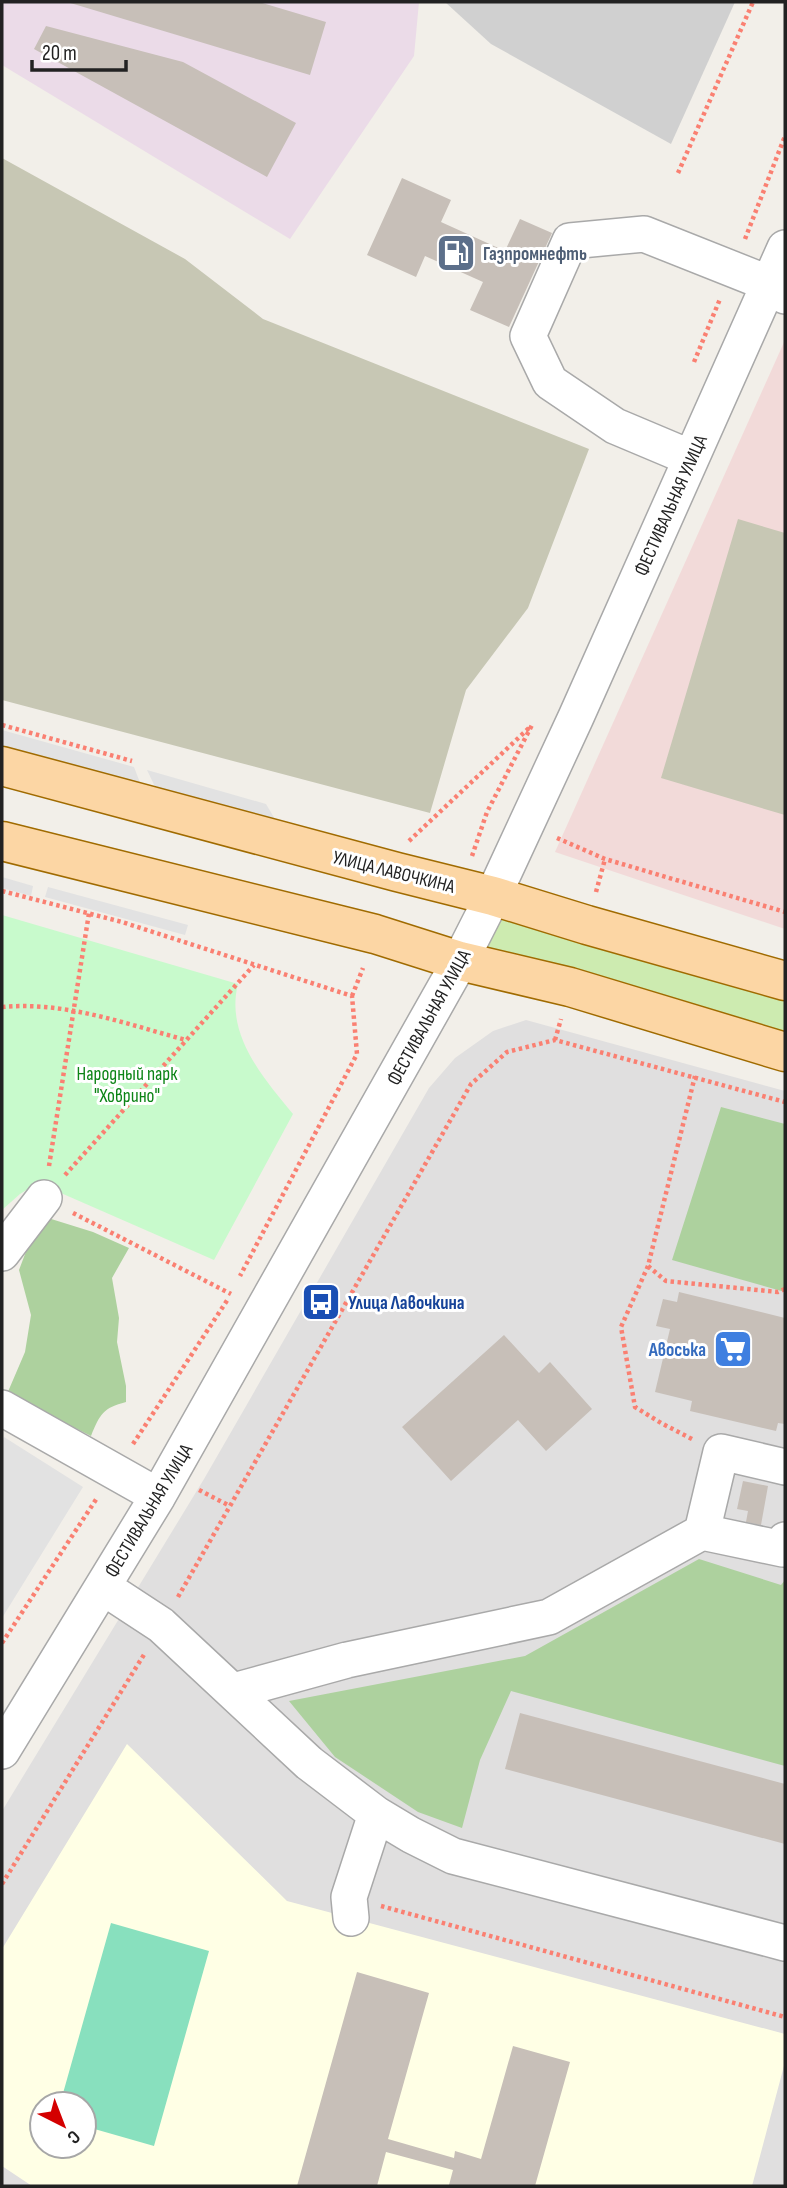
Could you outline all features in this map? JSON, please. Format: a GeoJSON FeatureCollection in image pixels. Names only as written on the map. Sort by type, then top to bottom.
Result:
{"type":"FeatureCollection","features":[{"type":"Feature","properties":{"kind":"main road","name":"УЛИЦА ЛАВОЧКИНА"},"geometry":{"type":"LineString","coordinates":[[2,766],[493,896],[785,981]]}},
{"type":"Feature","properties":{"kind":"main road"},"geometry":{"type":"LineString","coordinates":[[2,841],[375,934],[460,961],[570,987],[785,1052]]}},
{"type":"Feature","properties":{"kind":"street"},"geometry":{"type":"LineString","coordinates":[[691,458],[615,426],[550,382],[528,336],[570,241],[644,234],[777,290]]}},
{"type":"Feature","properties":{"kind":"street","name":"ФЕСТИВАЛЬНАЯ УЛИЦА"},"geometry":{"type":"LineString","coordinates":[[2,1751],[158,1496],[460,961],[576,717],[691,458],[777,290],[785,248]]}},
{"type":"Feature","properties":{"kind":"street"},"geometry":{"type":"LineString","coordinates":[[2,1253],[44,1198]]}},
{"type":"Feature","properties":{"kind":"street"},"geometry":{"type":"LineString","coordinates":[[2,1408],[158,1496]]}},
{"type":"Feature","properties":{"kind":"street"},"geometry":{"type":"LineString","coordinates":[[702,1532],[721,1452],[785,1467]]}},
{"type":"Feature","properties":{"kind":"street"},"geometry":{"type":"LineString","coordinates":[[234,1691],[347,1660],[549,1617],[702,1532],[784,1546]]}},
{"type":"Feature","properties":{"kind":"street"},"geometry":{"type":"LineString","coordinates":[[103,1587],[161,1625],[309,1763],[376,1814],[411,1835],[453,1856],[785,1943]]}},
{"type":"Feature","properties":{"kind":"street"},"geometry":{"type":"LineString","coordinates":[[350,1907],[376,1814]]}},
{"type":"Feature","properties":{"kind":"path"},"geometry":{"type":"LineString","coordinates":[[678,173],[753,2]]}},
{"type":"Feature","properties":{"kind":"path"},"geometry":{"type":"LineString","coordinates":[[422,843],[410,839],[533,724]]}},
{"type":"Feature","properties":{"kind":"path"},"geometry":{"type":"LineString","coordinates":[[471,859],[487,812],[605,859],[785,912]]}},
{"type":"Feature","properties":{"kind":"path"},"geometry":{"type":"LineString","coordinates":[[2,891],[89,914],[352,996],[357,1054],[231,1294],[2,1643]]}},
{"type":"Feature","properties":{"kind":"path"},"geometry":{"type":"LineString","coordinates":[[44,1198],[89,914]]}},
{"type":"Feature","properties":{"kind":"path"},"geometry":{"type":"LineString","coordinates":[[44,1198],[254,965]]}},
{"type":"Feature","properties":{"kind":"path"},"geometry":{"type":"LineString","coordinates":[[2,1006],[24,1004],[74,1010],[186,1040]]}},
{"type":"Feature","properties":{"kind":"path"},"geometry":{"type":"LineString","coordinates":[[2,1884],[161,1625],[471,1084],[506,1052],[555,1040],[785,1102]]}},
{"type":"Feature","properties":{"kind":"path"},"geometry":{"type":"LineString","coordinates":[[695,1076],[648,1266],[621,1327],[635,1407],[661,1423],[721,1452]]}},
{"type":"Feature","properties":{"kind":"path"},"geometry":{"type":"LineString","coordinates":[[44,1198],[231,1294]]}},
{"type":"Feature","properties":{"kind":"path"},"geometry":{"type":"LineString","coordinates":[[648,1266],[666,1281],[778,1292],[785,1289]]}},
{"type":"Feature","properties":{"kind":"path"},"geometry":{"type":"LineString","coordinates":[[350,1907],[785,2017]]}},
{"type":"Feature","properties":{"kind":"shaded area"},"geometry":{"type":"Polygon","coordinates":[[[2,2],[419,2],[414,56],[290,239],[2,65],[2,2]]]}},
{"type":"Feature","properties":{"kind":"shaded area"},"geometry":{"type":"Polygon","coordinates":[[[445,2],[735,2],[671,144],[491,44],[445,2]]]}},
{"type":"Feature","properties":{"kind":"shaded area"},"geometry":{"type":"Polygon","coordinates":[[[2,158],[185,259],[263,319],[589,449],[528,608],[466,690],[430,813],[2,700],[2,158]]]}},
{"type":"Feature","properties":{"kind":"shaded area"},"geometry":{"type":"Polygon","coordinates":[[[785,340],[785,929],[555,852],[785,340]]]}},
{"type":"Feature","properties":{"kind":"shaded area"},"geometry":{"type":"Polygon","coordinates":[[[738,519],[785,533],[785,815],[661,778],[738,519]]]}},
{"type":"Feature","properties":{"kind":"shaded area"},"geometry":{"type":"Polygon","coordinates":[[[2,730],[134,767],[144,793],[2,752],[2,730]]]}},
{"type":"Feature","properties":{"kind":"shaded area"},"geometry":{"type":"Polygon","coordinates":[[[147,770],[266,804],[279,826],[159,795],[147,770]]]}},
{"type":"Feature","properties":{"kind":"shaded area"},"geometry":{"type":"Polygon","coordinates":[[[2,877],[33,886],[31,896],[2,888],[2,877]]]}},
{"type":"Feature","properties":{"kind":"shaded area"},"geometry":{"type":"Polygon","coordinates":[[[48,887],[188,925],[185,935],[45,897],[48,887]]]}},
{"type":"Feature","properties":{"kind":"shaded area"},"geometry":{"type":"Polygon","coordinates":[[[526,1020],[785,1091],[785,2186],[2,2186],[2,1811],[204,1479],[429,1088],[455,1058],[493,1031],[526,1020]]]}},
{"type":"Feature","properties":{"kind":"shaded area"},"geometry":{"type":"Polygon","coordinates":[[[4,1437],[83,1487],[2,1618],[2,1441],[4,1437]]]}},
{"type":"Feature","properties":{"kind":"shaded area"},"geometry":{"type":"Polygon","coordinates":[[[127,1744],[287,1901],[785,2034],[785,2062],[752,2186],[32,2186],[2,2166],[2,1949],[127,1744]]]}},
{"type":"Feature","properties":{"kind":"green space"},"geometry":{"type":"Polygon","coordinates":[[[493,896],[785,981],[785,1052],[461,961],[493,896]]]}},
{"type":"Feature","properties":{"kind":"green space","name":"Народный парк \"Ховрино\""},"geometry":{"type":"Polygon","coordinates":[[[2,915],[238,984],[235,1002],[242,1038],[259,1070],[293,1114],[214,1260],[38,1183],[2,1210],[2,915]]]}},
{"type":"Feature","properties":{"kind":"green space"},"geometry":{"type":"Polygon","coordinates":[[[721,1107],[785,1124],[785,1292],[672,1260],[721,1107]]]}},
{"type":"Feature","properties":{"kind":"green space"},"geometry":{"type":"Polygon","coordinates":[[[48,1218],[93,1232],[129,1248],[112,1278],[119,1318],[117,1342],[126,1386],[126,1402],[103,1413],[91,1436],[7,1394],[25,1352],[31,1315],[19,1270],[30,1241],[48,1218]]]}},
{"type":"Feature","properties":{"kind":"green space"},"geometry":{"type":"Polygon","coordinates":[[[699,1559],[781,1585],[785,1580],[785,1766],[511,1691],[480,1760],[462,1828],[418,1812],[335,1757],[289,1701],[525,1656],[699,1559]]]}},
{"type":"Feature","properties":{"kind":"green space"},"geometry":{"type":"Polygon","coordinates":[[[111,1923],[209,1951],[154,2146],[98,2130],[98,2090],[64,2090],[111,1923]]]}},
{"type":"Feature","properties":{"kind":"building"},"geometry":{"type":"Polygon","coordinates":[[[67,2],[259,2],[326,22],[310,75],[67,2]]]}},
{"type":"Feature","properties":{"kind":"building"},"geometry":{"type":"Polygon","coordinates":[[[46,26],[183,62],[296,123],[267,177],[34,49],[46,26]]]}},
{"type":"Feature","properties":{"kind":"building","name":"Газпромнефть"},"geometry":{"type":"Polygon","coordinates":[[[402,178],[451,200],[441,222],[505,251],[520,219],[552,233],[509,327],[470,310],[483,282],[425,256],[416,277],[367,255],[402,178]]]}},
{"type":"Feature","properties":{"kind":"building"},"geometry":{"type":"Polygon","coordinates":[[[679,1292],[785,1318],[785,1424],[778,1423],[776,1431],[690,1411],[692,1401],[655,1392],[670,1329],[656,1326],[663,1299],[677,1302],[679,1292]]]}},
{"type":"Feature","properties":{"kind":"building"},"geometry":{"type":"Polygon","coordinates":[[[504,1335],[539,1373],[550,1362],[592,1409],[546,1451],[518,1420],[451,1481],[402,1427],[504,1335]]]}},
{"type":"Feature","properties":{"kind":"building"},"geometry":{"type":"Polygon","coordinates":[[[743,1481],[768,1486],[761,1525],[746,1522],[748,1511],[737,1509],[743,1481]]]}},
{"type":"Feature","properties":{"kind":"building"},"geometry":{"type":"Polygon","coordinates":[[[520,1713],[785,1784],[785,1844],[505,1769],[520,1713]]]}},
{"type":"Feature","properties":{"kind":"building"},"geometry":{"type":"Polygon","coordinates":[[[357,1972],[429,1993],[388,2139],[454,2158],[455,2151],[481,2159],[513,2046],[570,2062],[535,2186],[449,2185],[453,2170],[386,2152],[377,2186],[297,2186],[357,1972]]]}},
{"type":"Feature","properties":{"kind":"place","name":"Газпромнефть"},"geometry":{"type":"Point","coordinates":[456,253]}},
{"type":"Feature","properties":{"kind":"place","name":"Улица Лавочкина"},"geometry":{"type":"Point","coordinates":[321,1302]}},
{"type":"Feature","properties":{"kind":"place","name":"Авоська"},"geometry":{"type":"Point","coordinates":[733,1349]}}]}
